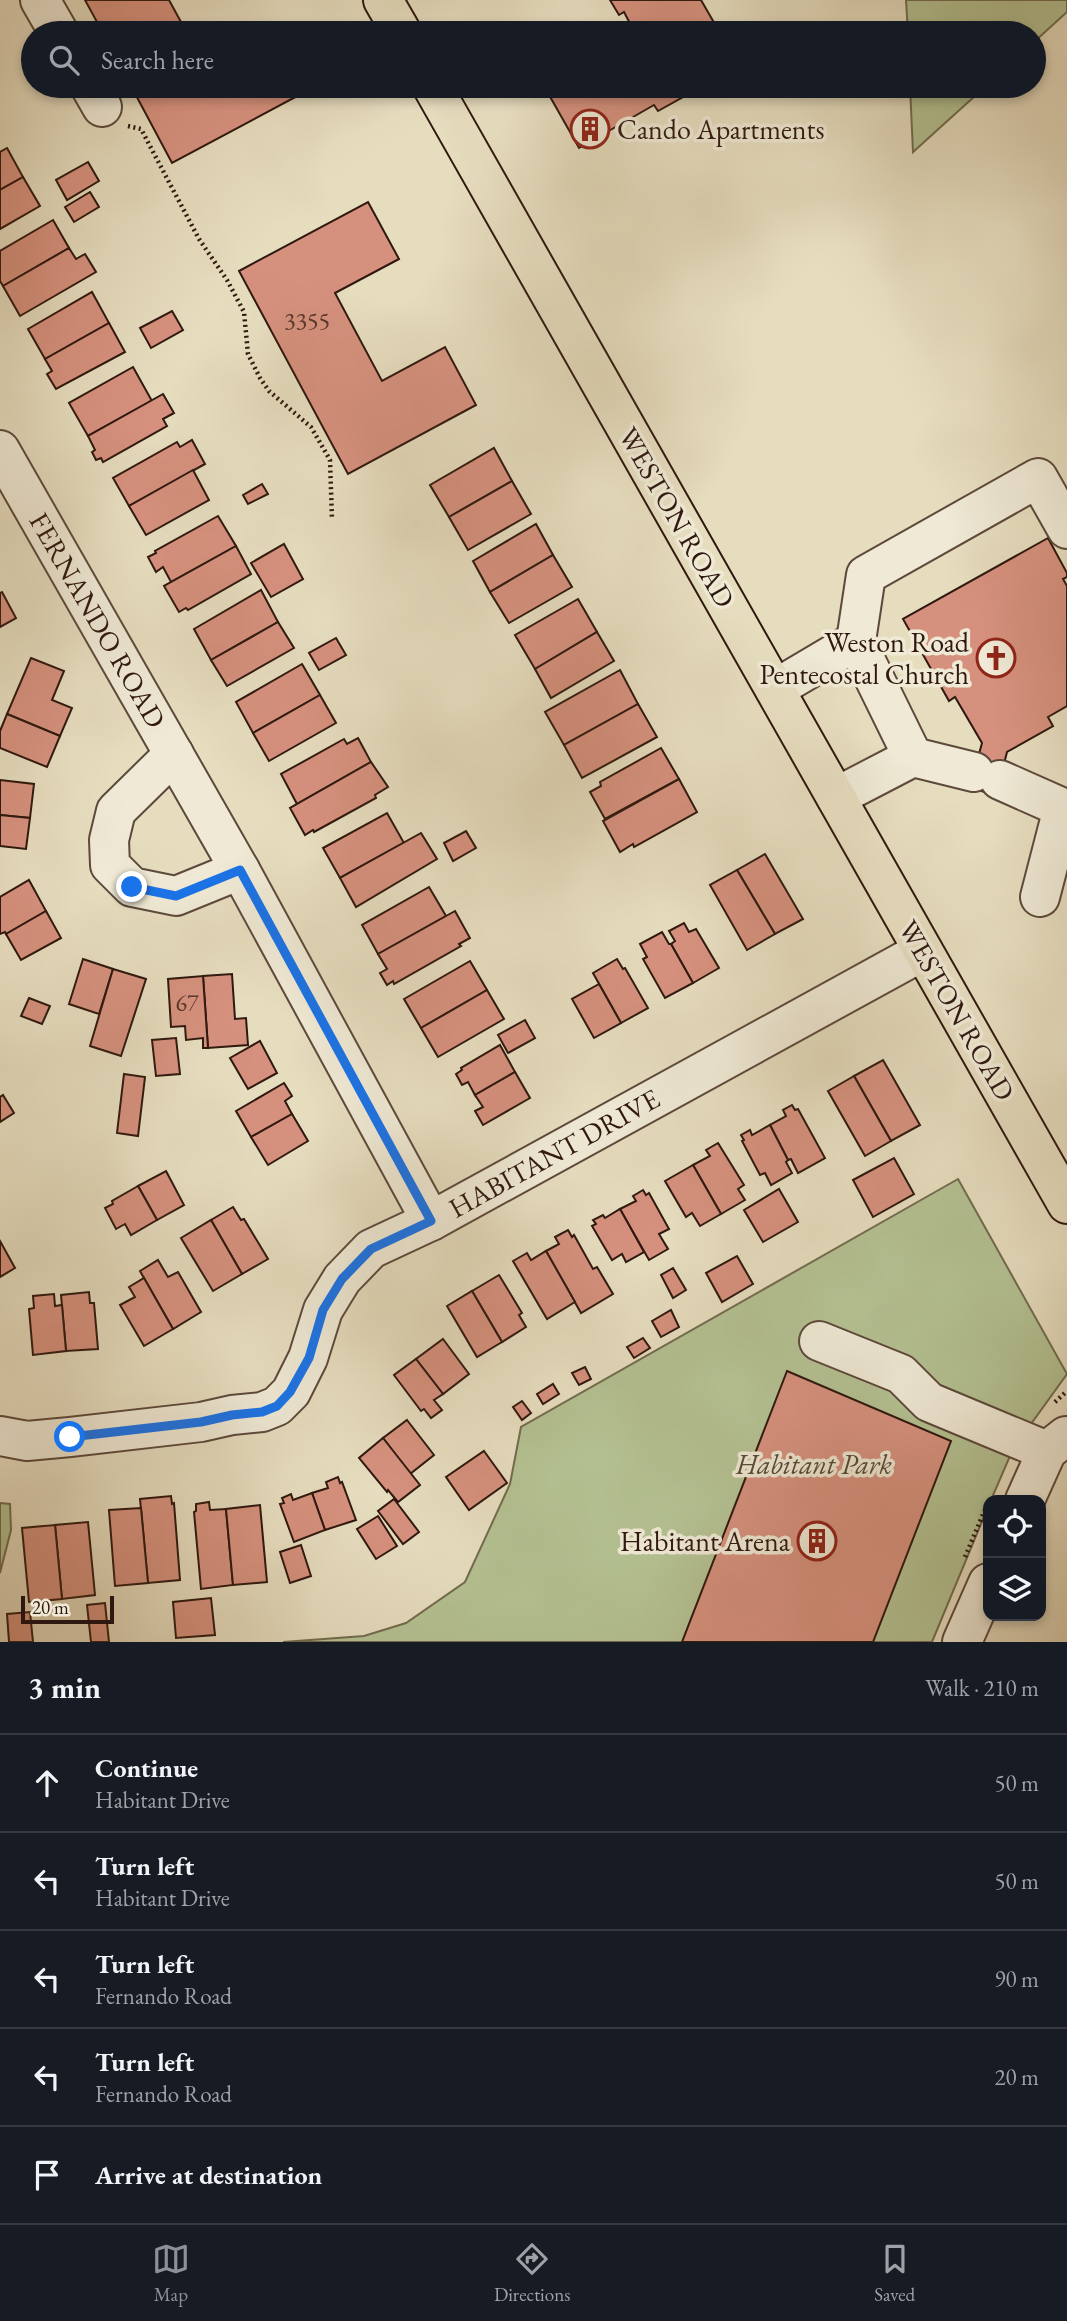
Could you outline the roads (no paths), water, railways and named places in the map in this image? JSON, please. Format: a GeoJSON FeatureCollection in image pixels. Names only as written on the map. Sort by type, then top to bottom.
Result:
{"type":"FeatureCollection","features":[{"type":"Feature","properties":{"kind":"main road"},"geometry":{"type":"LineString","coordinates":[[383,0],[395,21]]}},
{"type":"Feature","properties":{"kind":"main road","name":"WESTON ROAD"},"geometry":{"type":"LineString","coordinates":[[439,98],[1067,1204]]}},
{"type":"Feature","properties":{"kind":"street"},"geometry":{"type":"LineString","coordinates":[[40,0],[52,21]]}},
{"type":"Feature","properties":{"kind":"street","name":"FERNANDO ROAD"},"geometry":{"type":"LineString","coordinates":[[0,450],[240,870],[431,1221]]}},
{"type":"Feature","properties":{"kind":"street"},"geometry":{"type":"LineString","coordinates":[[913,757],[856,641],[866,575],[1038,478],[1067,529]]}},
{"type":"Feature","properties":{"kind":"street"},"geometry":{"type":"LineString","coordinates":[[775,690],[856,641]]}},
{"type":"Feature","properties":{"kind":"street","name":"FERNANDO ROAD"},"geometry":{"type":"LineString","coordinates":[[174,754],[116,811],[109,840],[110,865],[132,887],[176,896],[240,870]]}},
{"type":"Feature","properties":{"kind":"street"},"geometry":{"type":"LineString","coordinates":[[835,797],[913,757],[987,776],[1065,805],[1040,897]]}},
{"type":"Feature","properties":{"kind":"street","name":"HABITANT DRIVE"},"geometry":{"type":"LineString","coordinates":[[0,1436],[27,1441],[70,1437],[201,1422],[262,1412],[277,1406],[290,1392],[309,1358],[323,1310],[342,1279],[371,1249],[431,1221],[923,951]]}},
{"type":"Feature","properties":{"kind":"street"},"geometry":{"type":"LineString","coordinates":[[819,1341],[901,1374],[929,1402],[1057,1444],[1028,1495]]}},
{"type":"Feature","properties":{"kind":"street"},"geometry":{"type":"LineString","coordinates":[[962,1642],[983,1595]]}},
{"type":"Feature","properties":{"kind":"place","name":"Cando Apartments"},"geometry":{"type":"Point","coordinates":[590,129]}},
{"type":"Feature","properties":{"kind":"place","name":"Weston Road Pentecostal Church"},"geometry":{"type":"Point","coordinates":[996,658]}},
{"type":"Feature","properties":{"kind":"place","name":"Habitant Arena"},"geometry":{"type":"Point","coordinates":[817,1541]}},
{"type":"Feature","properties":{"kind":"park label","name":"Habitant Park"},"geometry":{"type":"Point","coordinates":[814,1464]}}]}
